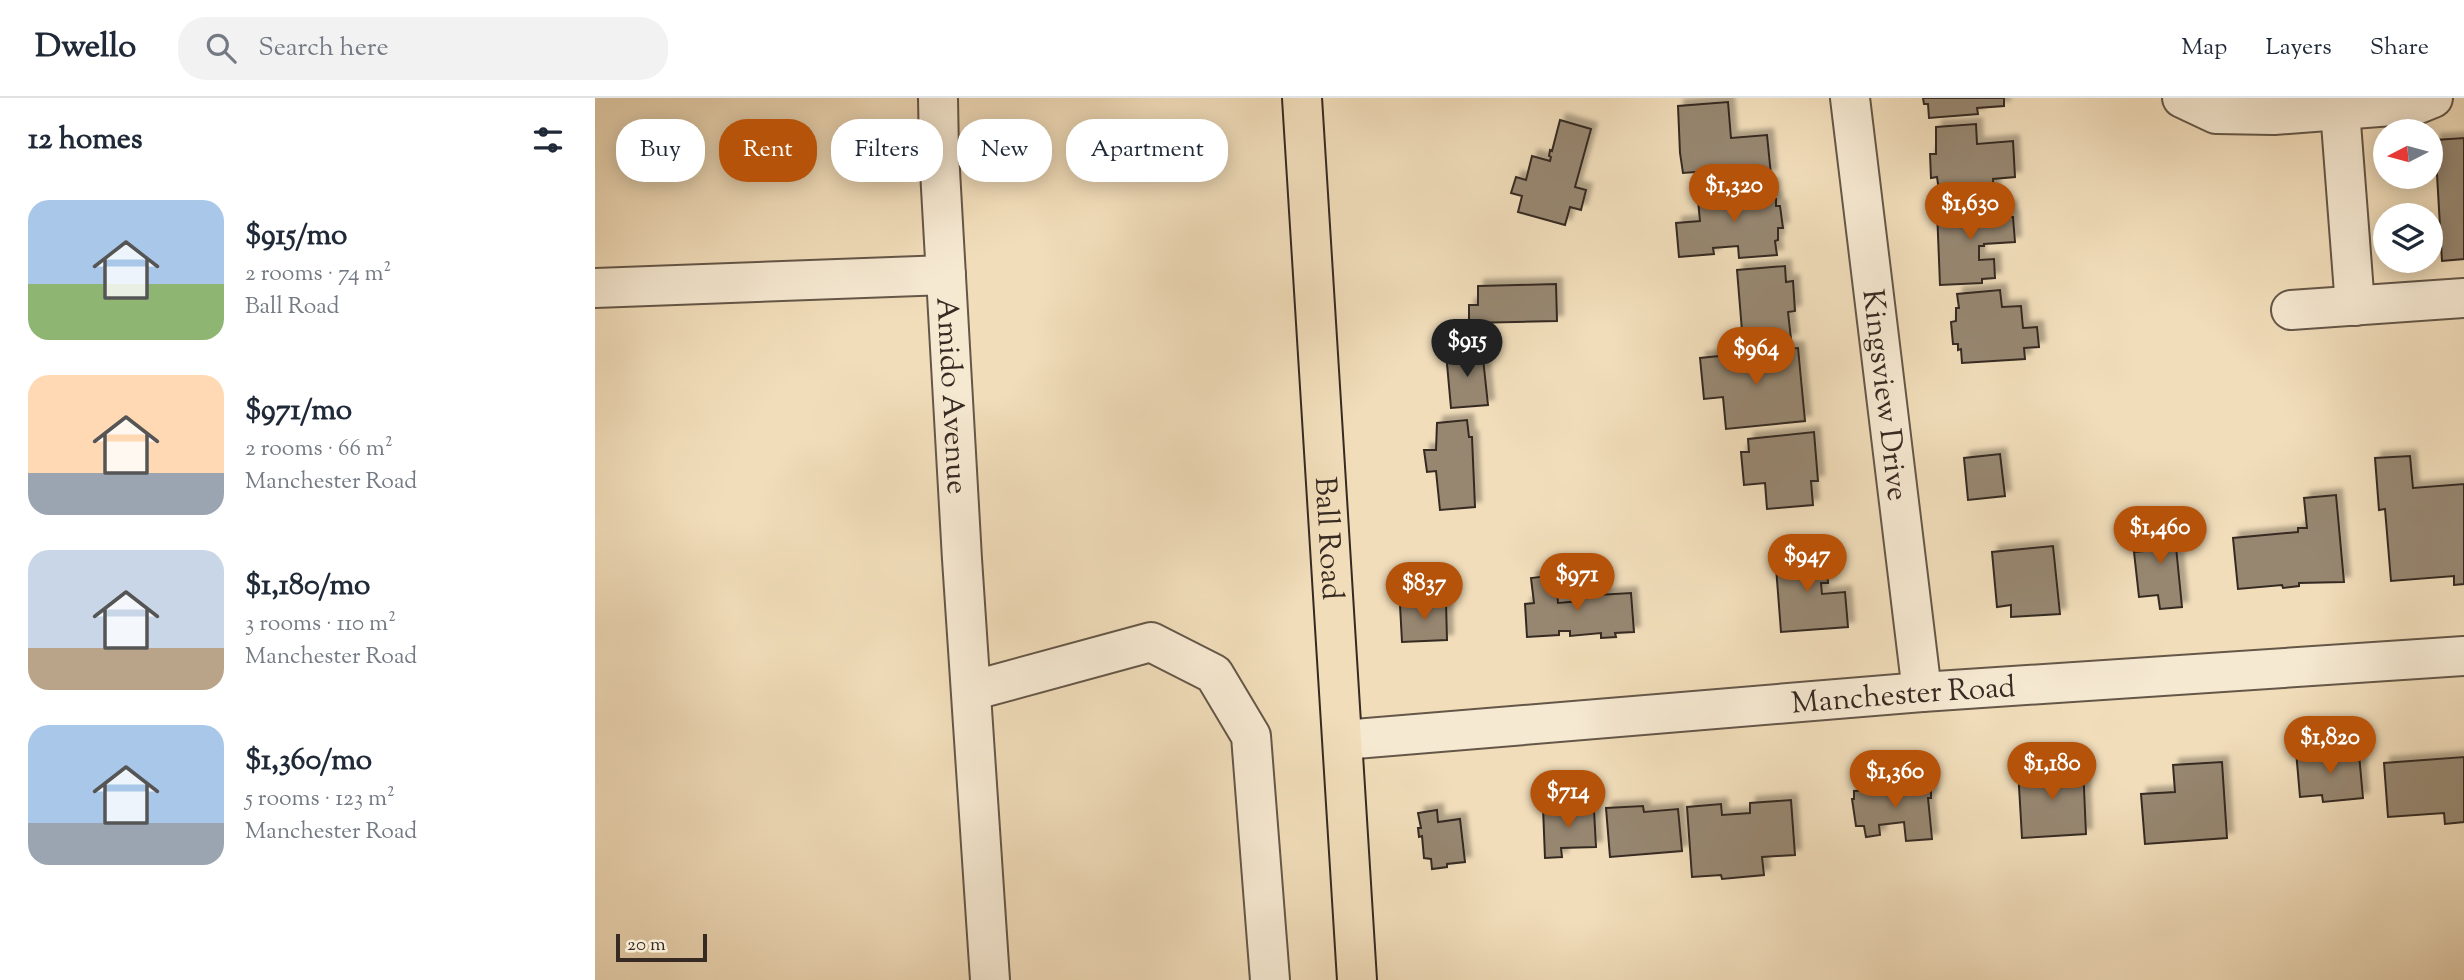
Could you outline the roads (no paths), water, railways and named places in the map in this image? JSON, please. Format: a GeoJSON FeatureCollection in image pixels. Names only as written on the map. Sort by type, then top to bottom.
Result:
{"type":"FeatureCollection","features":[{"type":"Feature","properties":{"kind":"main road","name":"Ball Road"},"geometry":{"type":"LineString","coordinates":[[1302,98],[1357,980]]}},
{"type":"Feature","properties":{"kind":"street","name":"Amido Avenue"},"geometry":{"type":"LineString","coordinates":[[937,98],[990,980]]}},
{"type":"Feature","properties":{"kind":"street","name":"Kingsview Drive"},"geometry":{"type":"LineString","coordinates":[[1850,98],[1922,691]]}},
{"type":"Feature","properties":{"kind":"street"},"geometry":{"type":"LineString","coordinates":[[2182,98],[2215,114],[2274,116],[2418,104],[2433,98]]}},
{"type":"Feature","properties":{"kind":"street"},"geometry":{"type":"LineString","coordinates":[[2340,110],[2355,306]]}},
{"type":"Feature","properties":{"kind":"street"},"geometry":{"type":"LineString","coordinates":[[595,288],[946,275]]}},
{"type":"Feature","properties":{"kind":"street"},"geometry":{"type":"LineString","coordinates":[[2291,310],[2464,298]]}},
{"type":"Feature","properties":{"kind":"street"},"geometry":{"type":"LineString","coordinates":[[971,691],[1151,642],[1214,674],[1251,736],[1270,980]]}},
{"type":"Feature","properties":{"kind":"street","name":"Manchester Road"},"geometry":{"type":"LineString","coordinates":[[1343,740],[1922,691],[2464,656]]}}]}
